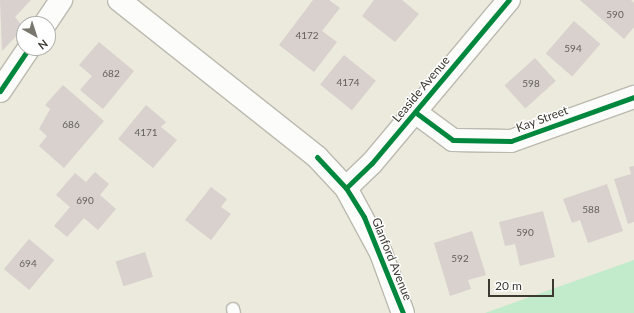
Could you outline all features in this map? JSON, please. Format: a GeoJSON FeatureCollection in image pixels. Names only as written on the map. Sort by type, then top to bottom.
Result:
{"type":"FeatureCollection","features":[{"type":"Feature","properties":{"kind":"street"},"geometry":{"type":"LineString","coordinates":[[50,16],[61,0]]}},
{"type":"Feature","properties":{"kind":"street","name":"Glanford Avenue"},"geometry":{"type":"LineString","coordinates":[[119,0],[317,157],[346,188],[381,252],[403,313]]}},
{"type":"Feature","properties":{"kind":"street","name":"Leaside Avenue"},"geometry":{"type":"LineString","coordinates":[[346,188],[415,112],[509,0]]}},
{"type":"Feature","properties":{"kind":"street"},"geometry":{"type":"LineString","coordinates":[[0,91],[24,56]]}},
{"type":"Feature","properties":{"kind":"street","name":"Kay Street"},"geometry":{"type":"LineString","coordinates":[[415,112],[453,140],[511,141],[634,97]]}},
{"type":"Feature","properties":{"kind":"green space"},"geometry":{"type":"Polygon","coordinates":[[[634,260],[634,313],[485,313],[634,260]]]}},
{"type":"Feature","properties":{"kind":"building"},"geometry":{"type":"Polygon","coordinates":[[[0,0],[31,0],[15,17],[16,36],[2,51],[0,0]]]}},
{"type":"Feature","properties":{"kind":"building"},"geometry":{"type":"Polygon","coordinates":[[[313,0],[329,0],[340,8],[322,31],[337,42],[314,72],[279,45],[313,0]]]}},
{"type":"Feature","properties":{"kind":"building"},"geometry":{"type":"Polygon","coordinates":[[[374,0],[402,0],[419,14],[395,42],[362,16],[374,0]]]}},
{"type":"Feature","properties":{"kind":"building"},"geometry":{"type":"Polygon","coordinates":[[[580,0],[631,0],[634,3],[634,27],[624,39],[580,0]]]}},
{"type":"Feature","properties":{"kind":"building"},"geometry":{"type":"Polygon","coordinates":[[[574,21],[600,44],[572,76],[546,53],[574,21]]]}},
{"type":"Feature","properties":{"kind":"building"},"geometry":{"type":"Polygon","coordinates":[[[99,42],[134,71],[103,109],[80,90],[92,76],[79,65],[99,42]]]}},
{"type":"Feature","properties":{"kind":"building"},"geometry":{"type":"Polygon","coordinates":[[[344,55],[376,81],[352,110],[320,85],[344,55]]]}},
{"type":"Feature","properties":{"kind":"building"},"geometry":{"type":"Polygon","coordinates":[[[535,58],[556,81],[525,108],[505,85],[535,58]]]}},
{"type":"Feature","properties":{"kind":"building"},"geometry":{"type":"Polygon","coordinates":[[[63,85],[104,121],[64,168],[39,146],[47,136],[39,129],[50,109],[45,105],[63,85]]]}},
{"type":"Feature","properties":{"kind":"building"},"geometry":{"type":"Polygon","coordinates":[[[146,105],[166,122],[161,127],[177,140],[153,168],[118,139],[146,105]]]}},
{"type":"Feature","properties":{"kind":"building"},"geometry":{"type":"Polygon","coordinates":[[[634,166],[634,222],[628,224],[614,179],[631,174],[629,167],[634,166]]]}},
{"type":"Feature","properties":{"kind":"building"},"geometry":{"type":"Polygon","coordinates":[[[95,172],[109,184],[100,195],[116,209],[98,230],[84,218],[67,237],[54,226],[70,207],[56,195],[75,173],[86,182],[95,172]]]}},
{"type":"Feature","properties":{"kind":"building"},"geometry":{"type":"Polygon","coordinates":[[[607,184],[623,231],[588,243],[580,220],[572,223],[563,199],[607,184]]]}},
{"type":"Feature","properties":{"kind":"building"},"geometry":{"type":"Polygon","coordinates":[[[211,187],[227,199],[221,207],[231,214],[211,240],[185,220],[211,187]]]}},
{"type":"Feature","properties":{"kind":"building"},"geometry":{"type":"Polygon","coordinates":[[[543,211],[555,257],[520,266],[515,244],[505,246],[499,222],[543,211]]]}},
{"type":"Feature","properties":{"kind":"building"},"geometry":{"type":"Polygon","coordinates":[[[472,231],[486,275],[468,280],[471,289],[450,296],[434,243],[472,231]]]}},
{"type":"Feature","properties":{"kind":"building"},"geometry":{"type":"Polygon","coordinates":[[[29,239],[54,260],[29,290],[4,269],[29,239]]]}},
{"type":"Feature","properties":{"kind":"building"},"geometry":{"type":"Polygon","coordinates":[[[145,252],[153,277],[124,286],[116,262],[145,252]]]}},
{"type":"Feature","properties":{"kind":"cycle path"},"geometry":{"type":"LineString","coordinates":[[346,188],[372,163],[509,0]]}},
{"type":"Feature","properties":{"kind":"cycle path"},"geometry":{"type":"LineString","coordinates":[[0,91],[24,56]]}},
{"type":"Feature","properties":{"kind":"cycle path"},"geometry":{"type":"LineString","coordinates":[[415,112],[453,140],[511,141],[634,97]]}},
{"type":"Feature","properties":{"kind":"cycle path"},"geometry":{"type":"LineString","coordinates":[[317,157],[346,188],[364,217],[403,313]]}}]}
